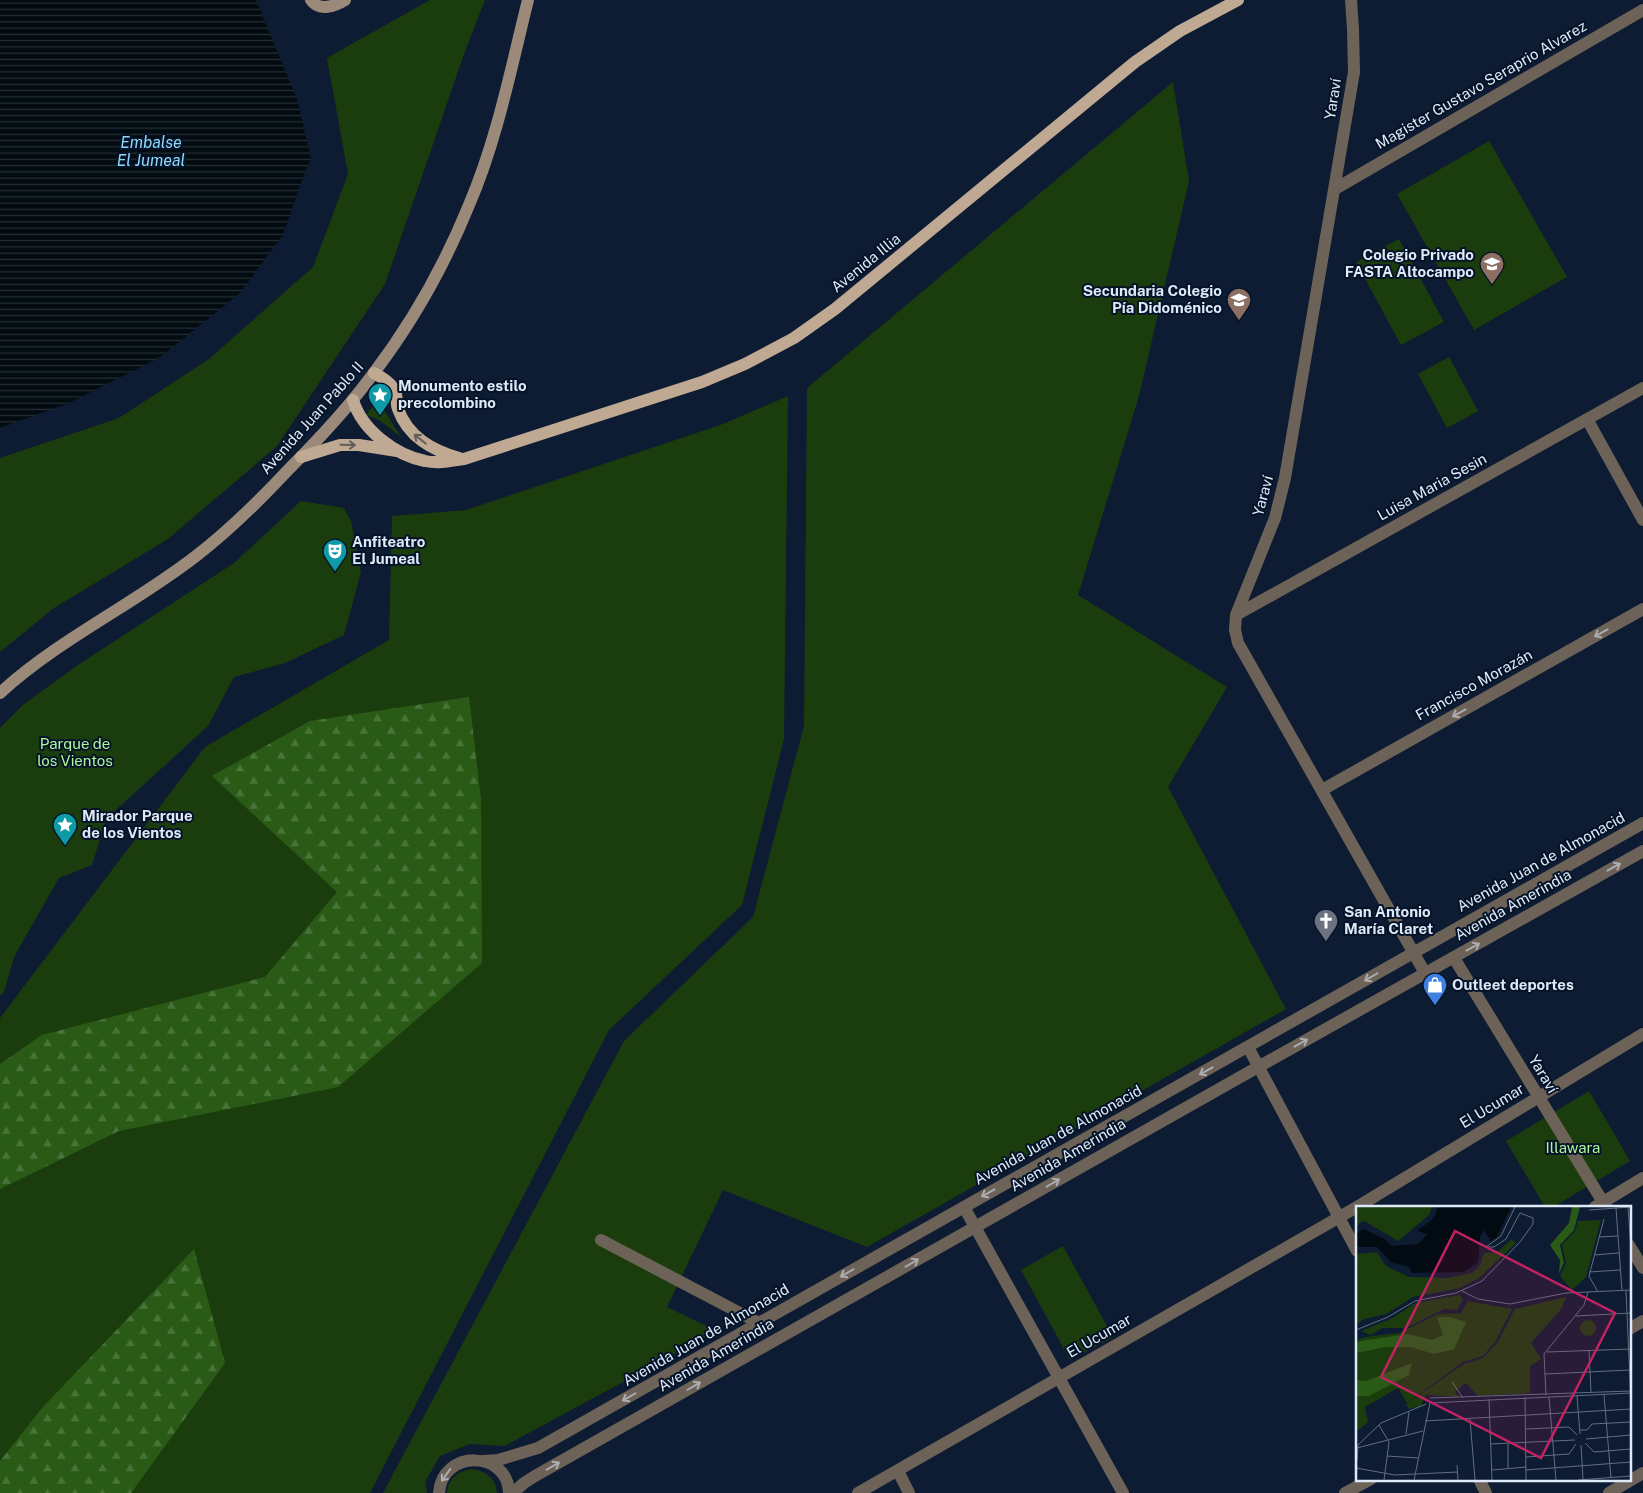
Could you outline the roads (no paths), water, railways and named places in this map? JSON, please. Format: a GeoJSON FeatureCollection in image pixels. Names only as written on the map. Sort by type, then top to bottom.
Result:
{"type":"FeatureCollection","features":[{"type":"Feature","properties":{"kind":"main road"},"geometry":{"type":"LineString","coordinates":[[311,0],[318,6],[327,7],[345,0]]}},
{"type":"Feature","properties":{"kind":"main road","name":"Avenida Juan Pablo II"},"geometry":{"type":"LineString","coordinates":[[0,693],[32,665],[133,600],[196,556],[263,497],[353,400],[374,373],[425,294],[470,204],[489,149],[528,0]]}},
{"type":"Feature","properties":{"kind":"main road","name":"Avenida Illia"},"geometry":{"type":"LineString","coordinates":[[301,457],[340,445],[359,445],[399,451],[425,461],[443,462],[464,459],[702,382],[745,364],[794,338],[834,309],[1135,62],[1180,31],[1238,0]]}},
{"type":"Feature","properties":{"kind":"main road"},"geometry":{"type":"LineString","coordinates":[[374,373],[388,381],[396,393],[398,408],[405,424],[417,438],[440,452],[464,459]]}},
{"type":"Feature","properties":{"kind":"main road","name":"Avenida Illia"},"geometry":{"type":"LineString","coordinates":[[353,400],[359,415],[371,432],[399,451]]}},
{"type":"Feature","properties":{"kind":"street","name":"Yaraví"},"geometry":{"type":"LineString","coordinates":[[1351,0],[1354,72],[1285,478],[1275,518],[1236,615],[1235,630],[1238,643],[1425,973]]}},
{"type":"Feature","properties":{"kind":"street","name":"Magister Gustavo Seraprio Alvarez"},"geometry":{"type":"LineString","coordinates":[[1335,189],[1643,10]]}},
{"type":"Feature","properties":{"kind":"street","name":"Luisa Maria Sesin"},"geometry":{"type":"LineString","coordinates":[[1236,615],[1643,388]]}},
{"type":"Feature","properties":{"kind":"street"},"geometry":{"type":"LineString","coordinates":[[1586,419],[1643,520]]}},
{"type":"Feature","properties":{"kind":"street","name":"Francisco Morazán"},"geometry":{"type":"LineString","coordinates":[[1322,790],[1643,609]]}},
{"type":"Feature","properties":{"kind":"street","name":"Avenida Juan de Almonacid"},"geometry":{"type":"LineString","coordinates":[[439,1493],[439,1486],[444,1476],[452,1467],[467,1460],[498,1460],[538,1448],[1643,823]]}},
{"type":"Feature","properties":{"kind":"street","name":"Avenida Amerindia"},"geometry":{"type":"LineString","coordinates":[[513,1493],[535,1476],[1643,850]]}},
{"type":"Feature","properties":{"kind":"street","name":"Yaraví"},"geometry":{"type":"LineString","coordinates":[[1454,958],[1539,1097],[1601,1205]]}},
{"type":"Feature","properties":{"kind":"street","name":"El Ucumar"},"geometry":{"type":"LineString","coordinates":[[1359,1206],[1643,1034]]}},
{"type":"Feature","properties":{"kind":"street"},"geometry":{"type":"LineString","coordinates":[[1248,1046],[1356,1249]]}},
{"type":"Feature","properties":{"kind":"street"},"geometry":{"type":"LineString","coordinates":[[1601,1205],[1643,1178]]}},
{"type":"Feature","properties":{"kind":"street"},"geometry":{"type":"LineString","coordinates":[[964,1207],[1122,1493]]}},
{"type":"Feature","properties":{"kind":"street","name":"El Ucumar"},"geometry":{"type":"LineString","coordinates":[[858,1493],[1356,1208]]}},
{"type":"Feature","properties":{"kind":"street"},"geometry":{"type":"LineString","coordinates":[[601,1240],[759,1323]]}},
{"type":"Feature","properties":{"kind":"street"},"geometry":{"type":"LineString","coordinates":[[1630,1247],[1643,1268]]}},
{"type":"Feature","properties":{"kind":"street"},"geometry":{"type":"LineString","coordinates":[[1630,1328],[1643,1321]]}},
{"type":"Feature","properties":{"kind":"street"},"geometry":{"type":"LineString","coordinates":[[484,1461],[493,1465],[500,1472],[506,1480],[509,1493]]}},
{"type":"Feature","properties":{"kind":"street"},"geometry":{"type":"LineString","coordinates":[[898,1471],[910,1493]]}},
{"type":"Feature","properties":{"kind":"street"},"geometry":{"type":"LineString","coordinates":[[1609,1493],[1643,1473]]}},
{"type":"Feature","properties":{"kind":"street"},"geometry":{"type":"LineString","coordinates":[[1346,1493],[1368,1480]]}},
{"type":"Feature","properties":{"kind":"street"},"geometry":{"type":"LineString","coordinates":[[1480,1480],[1486,1493]]}},
{"type":"Feature","properties":{"kind":"water","name":"Embalse El Jumeal"},"geometry":{"type":"Polygon","coordinates":[[[0,0],[256,0],[297,99],[311,158],[283,235],[240,293],[159,358],[69,403],[0,428],[0,0]]]}},
{"type":"Feature","properties":{"kind":"place","name":"Colegio Privado FASTA Altocampo"},"geometry":{"type":"Point","coordinates":[1492,285]}},
{"type":"Feature","properties":{"kind":"place","name":"Secundaria Colegio Pía Didoménico"},"geometry":{"type":"Point","coordinates":[1239,321]}},
{"type":"Feature","properties":{"kind":"place","name":"Monumento estilo precolombino"},"geometry":{"type":"Point","coordinates":[380,416]}},
{"type":"Feature","properties":{"kind":"place","name":"Anfiteatro El Jumeal"},"geometry":{"type":"Point","coordinates":[335,572]}},
{"type":"Feature","properties":{"kind":"place","name":"Mirador Parque de los Vientos"},"geometry":{"type":"Point","coordinates":[65,846]}},
{"type":"Feature","properties":{"kind":"place","name":"San Antonio María Claret"},"geometry":{"type":"Point","coordinates":[1326,942]}},
{"type":"Feature","properties":{"kind":"place","name":"Outleet deportes"},"geometry":{"type":"Point","coordinates":[1435,1006]}},
{"type":"Feature","properties":{"kind":"park label","name":"Parque de los Vientos"},"geometry":{"type":"Point","coordinates":[75,752]}},
{"type":"Feature","properties":{"kind":"park label","name":"Illawara"},"geometry":{"type":"Point","coordinates":[1573,1148]}}]}
